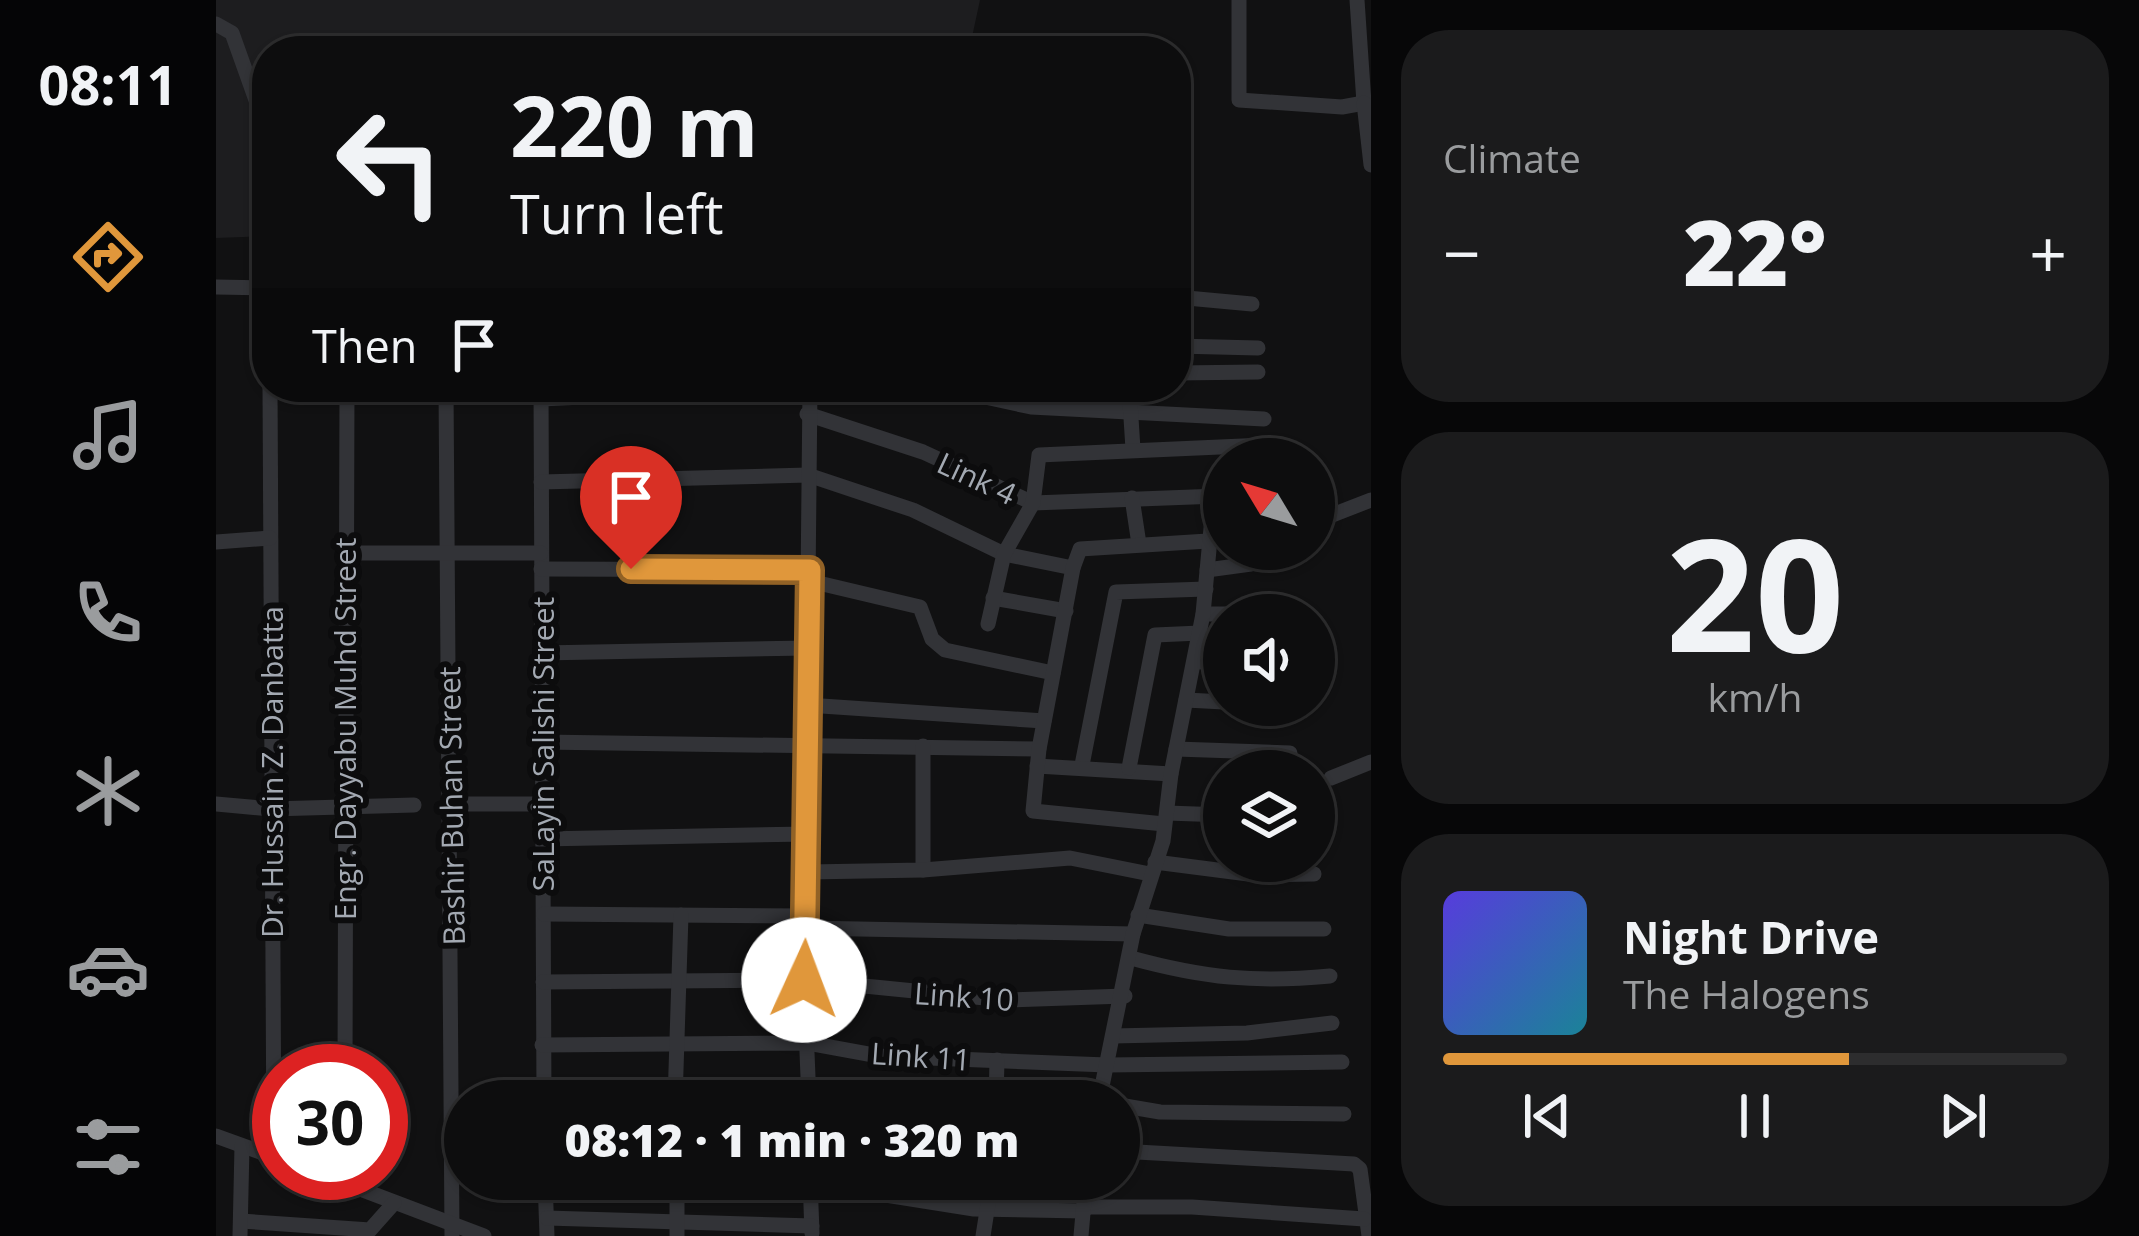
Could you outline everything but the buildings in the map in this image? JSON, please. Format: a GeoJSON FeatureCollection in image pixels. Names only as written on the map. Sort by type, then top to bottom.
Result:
{"type":"FeatureCollection","features":[{"type":"Feature","properties":{"kind":"street"},"geometry":{"type":"LineString","coordinates":[[1239,0],[1239,100],[1342,107],[1364,103]]}},
{"type":"Feature","properties":{"kind":"street"},"geometry":{"type":"LineString","coordinates":[[1358,0],[1371,165]]}},
{"type":"Feature","properties":{"kind":"street"},"geometry":{"type":"LineString","coordinates":[[216,24],[232,33],[252,89]]}},
{"type":"Feature","properties":{"kind":"street"},"geometry":{"type":"LineString","coordinates":[[216,287],[252,288]]}},
{"type":"Feature","properties":{"kind":"street"},"geometry":{"type":"LineString","coordinates":[[1191,298],[1252,304]]}},
{"type":"Feature","properties":{"kind":"street"},"geometry":{"type":"LineString","coordinates":[[1191,346],[1258,348]]}},
{"type":"Feature","properties":{"kind":"street"},"geometry":{"type":"LineString","coordinates":[[1191,373],[1258,372]]}},
{"type":"Feature","properties":{"kind":"street","name":"Dr. Hussain Z. Danbatta"},"geometry":{"type":"LineString","coordinates":[[270,402],[274,1044]]}},
{"type":"Feature","properties":{"kind":"street","name":"Engr. Dayyabu Muhd Street"},"geometry":{"type":"LineString","coordinates":[[344,1044],[347,402]]}},
{"type":"Feature","properties":{"kind":"street","name":"Bashir Buhan Street"},"geometry":{"type":"LineString","coordinates":[[446,402],[458,1080]]}},
{"type":"Feature","properties":{"kind":"street","name":"SaLayin Salishi Street"},"geometry":{"type":"LineString","coordinates":[[541,402],[543,1080]]}},
{"type":"Feature","properties":{"kind":"street"},"geometry":{"type":"LineString","coordinates":[[809,402],[804,980],[809,1080]]}},
{"type":"Feature","properties":{"kind":"street"},"geometry":{"type":"LineString","coordinates":[[1007,402],[1264,419]]}},
{"type":"Feature","properties":{"kind":"street"},"geometry":{"type":"LineString","coordinates":[[1129,402],[1133,449]]}},
{"type":"Feature","properties":{"kind":"street","name":"Link 4"},"geometry":{"type":"LineString","coordinates":[[808,414],[923,452],[1033,503],[1203,496]]}},
{"type":"Feature","properties":{"kind":"street"},"geometry":{"type":"LineString","coordinates":[[988,624],[1004,554],[1033,503],[1039,455],[1203,447]]}},
{"type":"Feature","properties":{"kind":"street"},"geometry":{"type":"LineString","coordinates":[[541,482],[808,475],[913,511],[1004,554],[1073,568]]}},
{"type":"Feature","properties":{"kind":"street"},"geometry":{"type":"LineString","coordinates":[[1132,498],[1139,544]]}},
{"type":"Feature","properties":{"kind":"street"},"geometry":{"type":"LineString","coordinates":[[1335,514],[1371,500]]}},
{"type":"Feature","properties":{"kind":"street"},"geometry":{"type":"LineString","coordinates":[[216,542],[271,538]]}},
{"type":"Feature","properties":{"kind":"street"},"geometry":{"type":"LineString","coordinates":[[1203,541],[1080,549],[1044,721],[1035,813],[1203,816]]}},
{"type":"Feature","properties":{"kind":"street"},"geometry":{"type":"LineString","coordinates":[[344,553],[449,551],[541,561],[810,576],[920,607],[932,639],[945,650],[1054,673]]}},
{"type":"Feature","properties":{"kind":"street"},"geometry":{"type":"LineString","coordinates":[[1205,594],[1207,570]]}},
{"type":"Feature","properties":{"kind":"street"},"geometry":{"type":"LineString","coordinates":[[1082,765],[1116,592],[1205,589]]}},
{"type":"Feature","properties":{"kind":"street"},"geometry":{"type":"LineString","coordinates":[[993,598],[1066,610]]}},
{"type":"Feature","properties":{"kind":"street"},"geometry":{"type":"LineString","coordinates":[[1104,1080],[1133,934],[1165,819],[1203,614]]}},
{"type":"Feature","properties":{"kind":"street"},"geometry":{"type":"LineString","coordinates":[[1129,768],[1155,634],[1200,633]]}},
{"type":"Feature","properties":{"kind":"street"},"geometry":{"type":"LineString","coordinates":[[542,653],[808,648]]}},
{"type":"Feature","properties":{"kind":"street"},"geometry":{"type":"LineString","coordinates":[[1194,662],[1203,662]]}},
{"type":"Feature","properties":{"kind":"street"},"geometry":{"type":"LineString","coordinates":[[1186,700],[1203,701]]}},
{"type":"Feature","properties":{"kind":"street"},"geometry":{"type":"LineString","coordinates":[[807,705],[1044,721]]}},
{"type":"Feature","properties":{"kind":"street"},"geometry":{"type":"LineString","coordinates":[[542,742],[923,746],[1171,774]]}},
{"type":"Feature","properties":{"kind":"street"},"geometry":{"type":"LineString","coordinates":[[806,742],[1038,758]]}},
{"type":"Feature","properties":{"kind":"street"},"geometry":{"type":"LineString","coordinates":[[923,746],[923,870]]}},
{"type":"Feature","properties":{"kind":"street"},"geometry":{"type":"LineString","coordinates":[[1176,748],[1214,750]]}},
{"type":"Feature","properties":{"kind":"street"},"geometry":{"type":"LineString","coordinates":[[1335,776],[1371,762]]}},
{"type":"Feature","properties":{"kind":"street"},"geometry":{"type":"LineString","coordinates":[[216,804],[271,809],[414,805]]}},
{"type":"Feature","properties":{"kind":"street"},"geometry":{"type":"LineString","coordinates":[[451,804],[542,804]]}},
{"type":"Feature","properties":{"kind":"street"},"geometry":{"type":"LineString","coordinates":[[542,839],[808,833]]}},
{"type":"Feature","properties":{"kind":"street"},"geometry":{"type":"LineString","coordinates":[[808,872],[923,870],[1070,858],[1203,871]]}},
{"type":"Feature","properties":{"kind":"street"},"geometry":{"type":"LineString","coordinates":[[544,914],[681,915],[1133,934]]}},
{"type":"Feature","properties":{"kind":"street"},"geometry":{"type":"LineString","coordinates":[[675,1080],[681,915]]}},
{"type":"Feature","properties":{"kind":"street"},"geometry":{"type":"LineString","coordinates":[[1138,915],[1229,929],[1324,929]]}},
{"type":"Feature","properties":{"kind":"street"},"geometry":{"type":"LineString","coordinates":[[1131,958],[1196,976],[1256,983],[1330,976]]}},
{"type":"Feature","properties":{"kind":"street","name":"Link 10"},"geometry":{"type":"LineString","coordinates":[[543,982],[804,980],[1005,1000],[1124,996]]}},
{"type":"Feature","properties":{"kind":"street"},"geometry":{"type":"LineString","coordinates":[[1114,1036],[1247,1033],[1332,1023]]}},
{"type":"Feature","properties":{"kind":"street","name":"Link 11"},"geometry":{"type":"LineString","coordinates":[[542,1045],[808,1043],[879,1056],[1107,1065],[1342,1062]]}},
{"type":"Feature","properties":{"kind":"street"},"geometry":{"type":"LineString","coordinates":[[997,1060],[997,1080]]}},
{"type":"Feature","properties":{"kind":"street"},"geometry":{"type":"LineString","coordinates":[[1140,1107],[1238,1114],[1344,1114]]}},
{"type":"Feature","properties":{"kind":"street"},"geometry":{"type":"LineString","coordinates":[[216,1136],[252,1150]]}},
{"type":"Feature","properties":{"kind":"street"},"geometry":{"type":"LineString","coordinates":[[242,1146],[240,1228],[370,1230],[394,1203]]}},
{"type":"Feature","properties":{"kind":"street"},"geometry":{"type":"LineString","coordinates":[[1140,1152],[1354,1164],[1360,1169],[1370,1236]]}},
{"type":"Feature","properties":{"kind":"street"},"geometry":{"type":"LineString","coordinates":[[387,1200],[453,1230],[484,1236]]}},
{"type":"Feature","properties":{"kind":"street","name":"Bashir Buhan Street"},"geometry":{"type":"LineString","coordinates":[[453,1230],[455,1200]]}},
{"type":"Feature","properties":{"kind":"street"},"geometry":{"type":"LineString","coordinates":[[547,1227],[812,1231],[811,1200]]}},
{"type":"Feature","properties":{"kind":"street"},"geometry":{"type":"LineString","coordinates":[[927,1200],[989,1210],[1192,1207],[1364,1219]]}},
{"type":"Feature","properties":{"kind":"street"},"geometry":{"type":"LineString","coordinates":[[983,1236],[990,1200]]}},
{"type":"Feature","properties":{"kind":"street"},"geometry":{"type":"LineString","coordinates":[[1081,1236],[1085,1200]]}},
{"type":"Feature","properties":{"kind":"shaded area"},"geometry":{"type":"Polygon","coordinates":[[[216,0],[980,0],[972,36],[252,36],[252,237],[216,238],[216,0]]]}},
{"type":"Feature","properties":{"kind":"route"},"geometry":{"type":"LineString","coordinates":[[631,569],[810,570],[804,980]]}}]}
